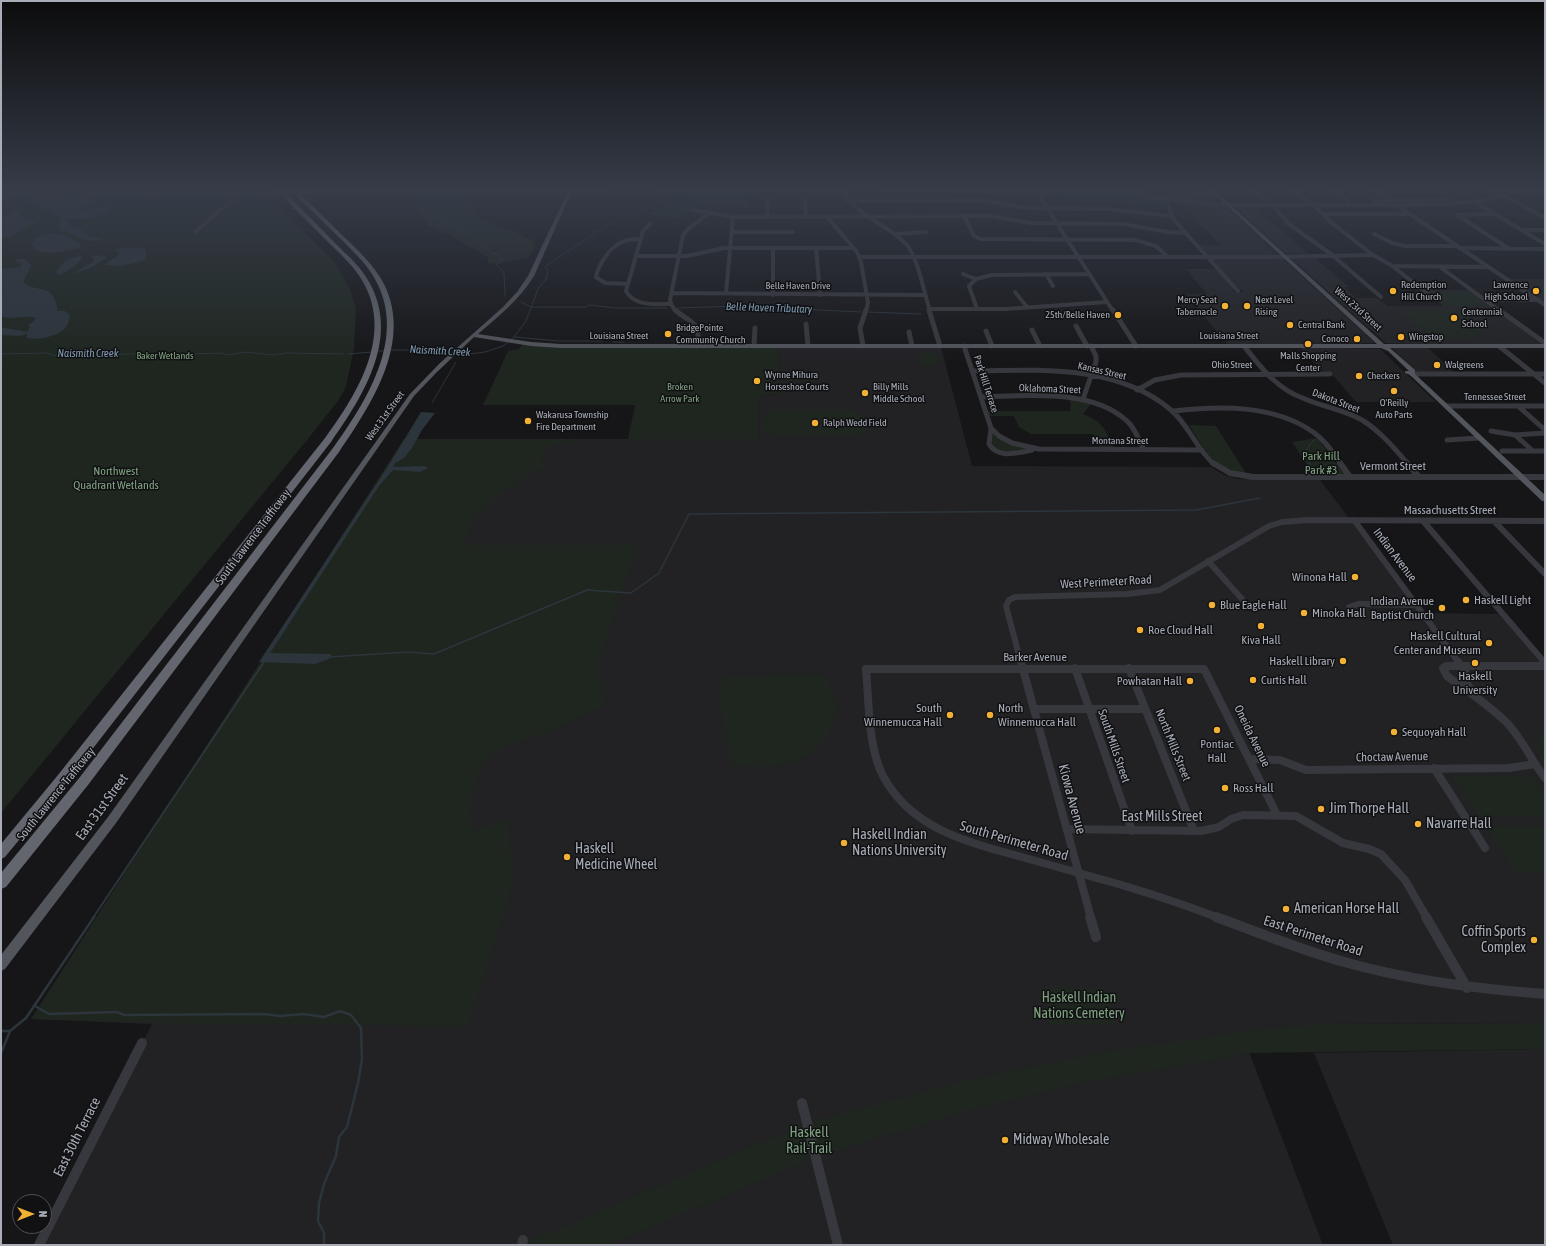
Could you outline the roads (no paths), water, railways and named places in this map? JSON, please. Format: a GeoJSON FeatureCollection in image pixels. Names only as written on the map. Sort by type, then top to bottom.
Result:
{"type":"FeatureCollection","features":[{"type":"Feature","properties":{"kind":"highway","name":"South Lawrence Trafficway"},"geometry":{"type":"LineString","coordinates":[[1,853],[62,779],[328,440],[359,392],[369,372],[374,357],[378,322],[376,306],[366,281],[338,249]]}},
{"type":"Feature","properties":{"kind":"highway","name":"South Lawrence Trafficway"},"geometry":{"type":"LineString","coordinates":[[1,883],[84,781],[340,445],[366,405],[387,357],[391,318],[390,307],[377,277],[365,261],[353,249]]}},
{"type":"Feature","properties":{"kind":"main road","name":"West 31st Street"},"geometry":{"type":"LineString","coordinates":[[223,664],[393,421],[419,387],[460,346],[511,302],[526,284],[542,249]]}},
{"type":"Feature","properties":{"kind":"main road","name":"West 23rd Street"},"geometry":{"type":"LineString","coordinates":[[1276,249],[1383,346],[1384,350],[1406,372],[1412,374],[1545,499]]}},
{"type":"Feature","properties":{"kind":"main road","name":"Louisiana Street"},"geometry":{"type":"LineString","coordinates":[[473,335],[561,346],[863,346],[875,348],[912,346],[1545,346]]}},
{"type":"Feature","properties":{"kind":"main road","name":"East 31st Street"},"geometry":{"type":"LineString","coordinates":[[1,965],[112,820],[223,664]]}},
{"type":"Feature","properties":{"kind":"street"},"geometry":{"type":"LineString","coordinates":[[614,249],[599,266],[596,274],[597,279],[605,283],[628,284]]}},
{"type":"Feature","properties":{"kind":"street"},"geometry":{"type":"LineString","coordinates":[[638,249],[626,294],[633,299],[646,303],[671,304]]}},
{"type":"Feature","properties":{"kind":"street"},"geometry":{"type":"LineString","coordinates":[[680,249],[671,304],[675,311],[691,321],[697,327],[697,346]]}},
{"type":"Feature","properties":{"kind":"street"},"geometry":{"type":"LineString","coordinates":[[636,256],[693,255],[713,249]]}},
{"type":"Feature","properties":{"kind":"street"},"geometry":{"type":"LineString","coordinates":[[726,293],[730,249]]}},
{"type":"Feature","properties":{"kind":"street"},"geometry":{"type":"LineString","coordinates":[[773,249],[773,295]]}},
{"type":"Feature","properties":{"kind":"street"},"geometry":{"type":"LineString","coordinates":[[816,249],[820,295]]}},
{"type":"Feature","properties":{"kind":"street"},"geometry":{"type":"LineString","coordinates":[[854,249],[859,257],[867,294],[868,306],[860,328],[863,346]]}},
{"type":"Feature","properties":{"kind":"street"},"geometry":{"type":"LineString","coordinates":[[910,249],[914,257],[940,346]]}},
{"type":"Feature","properties":{"kind":"street"},"geometry":{"type":"LineString","coordinates":[[1072,249],[1136,346]]}},
{"type":"Feature","properties":{"kind":"street"},"geometry":{"type":"LineString","coordinates":[[1161,249],[1168,257]]}},
{"type":"Feature","properties":{"kind":"street"},"geometry":{"type":"LineString","coordinates":[[1200,249],[1238,291]]}},
{"type":"Feature","properties":{"kind":"street"},"geometry":{"type":"LineString","coordinates":[[1324,249],[1381,297]]}},
{"type":"Feature","properties":{"kind":"street"},"geometry":{"type":"LineString","coordinates":[[1367,249],[1392,266],[1432,297]]}},
{"type":"Feature","properties":{"kind":"street"},"geometry":{"type":"LineString","coordinates":[[1461,249],[1545,305]]}},
{"type":"Feature","properties":{"kind":"street"},"geometry":{"type":"LineString","coordinates":[[859,257],[1207,257],[1374,255]]}},
{"type":"Feature","properties":{"kind":"street"},"geometry":{"type":"LineString","coordinates":[[1392,266],[1487,266]]}},
{"type":"Feature","properties":{"kind":"street"},"geometry":{"type":"LineString","coordinates":[[1440,266],[1545,342]]}},
{"type":"Feature","properties":{"kind":"street"},"geometry":{"type":"LineString","coordinates":[[963,274],[976,279]]}},
{"type":"Feature","properties":{"kind":"street"},"geometry":{"type":"LineString","coordinates":[[977,309],[969,288],[970,284],[976,279],[996,274],[1089,274]]}},
{"type":"Feature","properties":{"kind":"street"},"geometry":{"type":"LineString","coordinates":[[1046,274],[1052,286]]}},
{"type":"Feature","properties":{"kind":"street"},"geometry":{"type":"LineString","coordinates":[[1015,292],[1027,307]]}},
{"type":"Feature","properties":{"kind":"street","name":"Belle Haven Drive"},"geometry":{"type":"LineString","coordinates":[[672,293],[773,295],[924,294]]}},
{"type":"Feature","properties":{"kind":"street"},"geometry":{"type":"LineString","coordinates":[[1486,300],[1536,300]]}},
{"type":"Feature","properties":{"kind":"street"},"geometry":{"type":"LineString","coordinates":[[929,308],[977,309],[1107,302]]}},
{"type":"Feature","properties":{"kind":"street"},"geometry":{"type":"LineString","coordinates":[[806,324],[808,346]]}},
{"type":"Feature","properties":{"kind":"street"},"geometry":{"type":"LineString","coordinates":[[1076,326],[1096,359],[1083,399]]}},
{"type":"Feature","properties":{"kind":"street"},"geometry":{"type":"LineString","coordinates":[[754,346],[755,328]]}},
{"type":"Feature","properties":{"kind":"street"},"geometry":{"type":"LineString","coordinates":[[1032,330],[1040,346]]}},
{"type":"Feature","properties":{"kind":"street"},"geometry":{"type":"LineString","coordinates":[[986,331],[992,346]]}},
{"type":"Feature","properties":{"kind":"street"},"geometry":{"type":"LineString","coordinates":[[909,332],[912,346]]}},
{"type":"Feature","properties":{"kind":"street","name":"Park Hill Terrace"},"geometry":{"type":"LineString","coordinates":[[964,346],[990,428],[989,444],[994,450]]}},
{"type":"Feature","properties":{"kind":"street","name":"Dakota Street"},"geometry":{"type":"LineString","coordinates":[[1244,346],[1275,383],[1291,393],[1347,414],[1371,427],[1384,438],[1420,477]]}},
{"type":"Feature","properties":{"kind":"street"},"geometry":{"type":"LineString","coordinates":[[1499,346],[1545,383]]}},
{"type":"Feature","properties":{"kind":"street","name":"Kansas Street"},"geometry":{"type":"LineString","coordinates":[[972,371],[1052,371],[1091,375],[1114,381],[1154,398],[1173,411],[1185,424],[1202,450]]}},
{"type":"Feature","properties":{"kind":"street","name":"Ohio Street"},"geometry":{"type":"LineString","coordinates":[[1137,390],[1155,380],[1181,375],[1330,374]]}},
{"type":"Feature","properties":{"kind":"street"},"geometry":{"type":"LineString","coordinates":[[1412,374],[1545,374]]}},
{"type":"Feature","properties":{"kind":"street","name":"Oklahoma Street"},"geometry":{"type":"LineString","coordinates":[[981,397],[1059,397],[1083,399],[1104,406],[1121,415],[1131,425],[1144,450]]}},
{"type":"Feature","properties":{"kind":"street","name":"Tennessee Street"},"geometry":{"type":"LineString","coordinates":[[1446,406],[1545,406]]}},
{"type":"Feature","properties":{"kind":"street"},"geometry":{"type":"LineString","coordinates":[[1518,406],[1545,430]]}},
{"type":"Feature","properties":{"kind":"street"},"geometry":{"type":"LineString","coordinates":[[1173,411],[1205,407],[1226,407],[1256,411],[1292,421],[1310,429],[1319,437],[1350,477]]}},
{"type":"Feature","properties":{"kind":"street","name":"Park Hill Terrace"},"geometry":{"type":"LineString","coordinates":[[990,428],[1004,439],[1017,445]]}},
{"type":"Feature","properties":{"kind":"street"},"geometry":{"type":"LineString","coordinates":[[1491,431],[1515,434],[1545,433]]}},
{"type":"Feature","properties":{"kind":"street"},"geometry":{"type":"LineString","coordinates":[[1515,434],[1533,451]]}},
{"type":"Feature","properties":{"kind":"street"},"geometry":{"type":"LineString","coordinates":[[1447,440],[1479,438]]}},
{"type":"Feature","properties":{"kind":"street","name":"Montana Street"},"geometry":{"type":"LineString","coordinates":[[1017,445],[1039,449]]}},
{"type":"Feature","properties":{"kind":"street","name":"Montana Street"},"geometry":{"type":"LineString","coordinates":[[994,450],[1004,454],[1039,449],[1202,450]]}},
{"type":"Feature","properties":{"kind":"street","name":"Vermont Street"},"geometry":{"type":"LineString","coordinates":[[1202,450],[1209,460],[1216,466],[1241,476],[1253,477],[1545,477]]}},
{"type":"Feature","properties":{"kind":"street"},"geometry":{"type":"LineString","coordinates":[[1502,451],[1545,451]]}},
{"type":"Feature","properties":{"kind":"street","name":"Massachusetts Street"},"geometry":{"type":"LineString","coordinates":[[1354,520],[1545,521]]}},
{"type":"Feature","properties":{"kind":"street","name":"West Perimeter Road"},"geometry":{"type":"LineString","coordinates":[[1023,669],[1006,606],[1011,598],[1029,596],[1128,594],[1154,591],[1172,584],[1257,532],[1275,524],[1296,521],[1354,520]]}},
{"type":"Feature","properties":{"kind":"street","name":"Indian Avenue"},"geometry":{"type":"LineString","coordinates":[[1354,520],[1418,605],[1465,671],[1464,676],[1466,683],[1482,702]]}},
{"type":"Feature","properties":{"kind":"street"},"geometry":{"type":"LineString","coordinates":[[1423,521],[1545,665]]}},
{"type":"Feature","properties":{"kind":"street"},"geometry":{"type":"LineString","coordinates":[[1494,521],[1545,574]]}},
{"type":"Feature","properties":{"kind":"street"},"geometry":{"type":"LineString","coordinates":[[1208,561],[1242,599]]}},
{"type":"Feature","properties":{"kind":"street"},"geometry":{"type":"LineString","coordinates":[[1349,607],[1358,604],[1418,605]]}},
{"type":"Feature","properties":{"kind":"street"},"geometry":{"type":"LineString","coordinates":[[1461,666],[1545,665]]}},
{"type":"Feature","properties":{"kind":"street","name":"Indian Avenue"},"geometry":{"type":"LineString","coordinates":[[1461,666],[1446,666],[1443,668],[1447,676],[1507,723],[1530,754],[1545,778]]}},
{"type":"Feature","properties":{"kind":"street","name":"South Mills Street"},"geometry":{"type":"LineString","coordinates":[[1075,668],[1132,831]]}},
{"type":"Feature","properties":{"kind":"street","name":"North Mills Street"},"geometry":{"type":"LineString","coordinates":[[1129,668],[1194,831]]}},
{"type":"Feature","properties":{"kind":"street","name":"Barker Avenue"},"geometry":{"type":"LineString","coordinates":[[866,669],[1204,669]]}},
{"type":"Feature","properties":{"kind":"street","name":"South Perimeter Road"},"geometry":{"type":"LineString","coordinates":[[866,669],[875,751],[878,762],[885,778],[902,801],[924,819],[959,840],[1079,873]]}},
{"type":"Feature","properties":{"kind":"street","name":"Kiowa Avenue"},"geometry":{"type":"LineString","coordinates":[[1023,669],[1096,937]]}},
{"type":"Feature","properties":{"kind":"street","name":"Oneida Avenue"},"geometry":{"type":"LineString","coordinates":[[1204,669],[1277,815]]}},
{"type":"Feature","properties":{"kind":"street"},"geometry":{"type":"LineString","coordinates":[[1034,709],[1146,709]]}},
{"type":"Feature","properties":{"kind":"street","name":"Choctaw Avenue"},"geometry":{"type":"LineString","coordinates":[[1250,759],[1276,759],[1306,770],[1509,768],[1535,764]]}},
{"type":"Feature","properties":{"kind":"street"},"geometry":{"type":"LineString","coordinates":[[1434,768],[1485,848]]}},
{"type":"Feature","properties":{"kind":"street","name":"East Mills Street"},"geometry":{"type":"LineString","coordinates":[[1067,830],[1194,831],[1211,830],[1219,827],[1236,816],[1277,815],[1300,817],[1343,843],[1369,849],[1384,857],[1405,880],[1467,988]]}},
{"type":"Feature","properties":{"kind":"street","name":"East Perimeter Road"},"geometry":{"type":"LineString","coordinates":[[1079,873],[1192,907],[1321,955],[1386,974],[1467,988],[1545,994]]}},
{"type":"Feature","properties":{"kind":"street","name":"East 30th Terrace"},"geometry":{"type":"LineString","coordinates":[[39,1245],[142,1043]]}},
{"type":"Feature","properties":{"kind":"street"},"geometry":{"type":"LineString","coordinates":[[802,1103],[838,1245]]}},
{"type":"Feature","properties":{"kind":"waterway"},"geometry":{"type":"LineString","coordinates":[[487,249],[501,258],[501,262],[496,264],[504,273],[505,296]]}},
{"type":"Feature","properties":{"kind":"waterway","name":"Naismith Creek"},"geometry":{"type":"LineString","coordinates":[[531,307],[538,289],[546,279],[548,270],[545,267],[571,249]]}},
{"type":"Feature","properties":{"kind":"waterway"},"geometry":{"type":"LineString","coordinates":[[521,302],[531,307]]}},
{"type":"Feature","properties":{"kind":"waterway","name":"Belle Haven Tributary"},"geometry":{"type":"LineString","coordinates":[[531,307],[585,307],[589,305],[617,308],[667,308]]}},
{"type":"Feature","properties":{"kind":"waterway","name":"Belle Haven Tributary"},"geometry":{"type":"LineString","coordinates":[[678,308],[740,306],[861,312]]}},
{"type":"Feature","properties":{"kind":"waterway","name":"Naismith Creek"},"geometry":{"type":"LineString","coordinates":[[514,337],[526,321],[531,307]]}},
{"type":"Feature","properties":{"kind":"waterway","name":"Belle Haven Tributary"},"geometry":{"type":"LineString","coordinates":[[868,312],[921,314]]}},
{"type":"Feature","properties":{"kind":"waterway","name":"Naismith Creek"},"geometry":{"type":"LineString","coordinates":[[390,350],[420,350],[463,355],[485,352],[503,346],[514,337]]}},
{"type":"Feature","properties":{"kind":"waterway"},"geometry":{"type":"LineString","coordinates":[[514,337],[559,341],[602,341]]}},
{"type":"Feature","properties":{"kind":"waterway"},"geometry":{"type":"LineString","coordinates":[[613,342],[624,342]]}},
{"type":"Feature","properties":{"kind":"waterway","name":"Naismith Creek"},"geometry":{"type":"LineString","coordinates":[[376,351],[384,351]]}},
{"type":"Feature","properties":{"kind":"waterway","name":"Naismith Creek"},"geometry":{"type":"LineString","coordinates":[[1,354],[47,353],[52,355],[77,356],[153,353],[166,355],[220,353],[229,355],[244,352],[274,355],[286,353],[343,354]]}},
{"type":"Feature","properties":{"kind":"waterway","name":"Naismith Creek"},"geometry":{"type":"LineString","coordinates":[[348,354],[372,352]]}},
{"type":"Feature","properties":{"kind":"waterway"},"geometry":{"type":"LineString","coordinates":[[432,403],[456,362]]}},
{"type":"Feature","properties":{"kind":"waterway"},"geometry":{"type":"LineString","coordinates":[[1310,464],[1306,451],[1314,440]]}},
{"type":"Feature","properties":{"kind":"waterway"},"geometry":{"type":"LineString","coordinates":[[1309,463],[1313,471]]}},
{"type":"Feature","properties":{"kind":"waterway"},"geometry":{"type":"LineString","coordinates":[[329,657],[408,652],[434,654],[587,590],[631,593],[659,573],[689,514],[1196,510],[1260,498]]}},
{"type":"Feature","properties":{"kind":"waterway"},"geometry":{"type":"LineString","coordinates":[[93,918],[264,662]]}},
{"type":"Feature","properties":{"kind":"waterway"},"geometry":{"type":"LineString","coordinates":[[10,1031],[26,1018],[94,917]]}},
{"type":"Feature","properties":{"kind":"waterway"},"geometry":{"type":"LineString","coordinates":[[35,1006],[49,1014],[117,1012],[124,1015],[264,1014],[280,1016],[303,1014],[324,1017],[340,1011],[351,1015],[361,1028],[362,1059],[358,1083],[347,1127],[339,1137],[336,1156],[324,1184],[319,1203],[318,1221],[324,1233],[324,1245]]}},
{"type":"Feature","properties":{"kind":"waterway"},"geometry":{"type":"LineString","coordinates":[[1,1031],[10,1031]]}},
{"type":"Feature","properties":{"kind":"waterway"},"geometry":{"type":"LineString","coordinates":[[1,1053],[10,1031]]}},
{"type":"Feature","properties":{"kind":"place","name":"Redemption Hill Church"},"geometry":{"type":"Point","coordinates":[1393,291]}},
{"type":"Feature","properties":{"kind":"place","name":"Lawrence High School"},"geometry":{"type":"Point","coordinates":[1536,291]}},
{"type":"Feature","properties":{"kind":"place","name":"Mercy Seat Tabernacle"},"geometry":{"type":"Point","coordinates":[1225,306]}},
{"type":"Feature","properties":{"kind":"place","name":"Next Level Rising"},"geometry":{"type":"Point","coordinates":[1247,306]}},
{"type":"Feature","properties":{"kind":"place","name":"25th/Belle Haven"},"geometry":{"type":"Point","coordinates":[1118,315]}},
{"type":"Feature","properties":{"kind":"place","name":"Centennial School"},"geometry":{"type":"Point","coordinates":[1454,318]}},
{"type":"Feature","properties":{"kind":"place","name":"Central Bank"},"geometry":{"type":"Point","coordinates":[1290,325]}},
{"type":"Feature","properties":{"kind":"place","name":"BridgePointe Community Church"},"geometry":{"type":"Point","coordinates":[668,334]}},
{"type":"Feature","properties":{"kind":"place","name":"Wingstop"},"geometry":{"type":"Point","coordinates":[1401,337]}},
{"type":"Feature","properties":{"kind":"place","name":"Conoco"},"geometry":{"type":"Point","coordinates":[1357,339]}},
{"type":"Feature","properties":{"kind":"place","name":"Malls Shopping Center"},"geometry":{"type":"Point","coordinates":[1308,344]}},
{"type":"Feature","properties":{"kind":"place","name":"Walgreens"},"geometry":{"type":"Point","coordinates":[1437,365]}},
{"type":"Feature","properties":{"kind":"place","name":"Checkers"},"geometry":{"type":"Point","coordinates":[1359,376]}},
{"type":"Feature","properties":{"kind":"place","name":"Wynne Mihura Horseshoe Courts"},"geometry":{"type":"Point","coordinates":[757,381]}},
{"type":"Feature","properties":{"kind":"place","name":"O'Reilly Auto Parts"},"geometry":{"type":"Point","coordinates":[1394,391]}},
{"type":"Feature","properties":{"kind":"place","name":"Billy Mills Middle School"},"geometry":{"type":"Point","coordinates":[865,393]}},
{"type":"Feature","properties":{"kind":"place","name":"Wakarusa Township Fire Department"},"geometry":{"type":"Point","coordinates":[528,421]}},
{"type":"Feature","properties":{"kind":"place","name":"Ralph Wedd Field"},"geometry":{"type":"Point","coordinates":[815,423]}},
{"type":"Feature","properties":{"kind":"place","name":"Winona Hall"},"geometry":{"type":"Point","coordinates":[1355,577]}},
{"type":"Feature","properties":{"kind":"place","name":"Haskell Light"},"geometry":{"type":"Point","coordinates":[1466,600]}},
{"type":"Feature","properties":{"kind":"place","name":"Blue Eagle Hall"},"geometry":{"type":"Point","coordinates":[1212,605]}},
{"type":"Feature","properties":{"kind":"place","name":"Indian Avenue Baptist Church"},"geometry":{"type":"Point","coordinates":[1442,608]}},
{"type":"Feature","properties":{"kind":"place","name":"Minoka Hall"},"geometry":{"type":"Point","coordinates":[1304,613]}},
{"type":"Feature","properties":{"kind":"place","name":"Kiva Hall"},"geometry":{"type":"Point","coordinates":[1261,626]}},
{"type":"Feature","properties":{"kind":"place","name":"Roe Cloud Hall"},"geometry":{"type":"Point","coordinates":[1140,630]}},
{"type":"Feature","properties":{"kind":"place","name":"Haskell Cultural Center and Museum"},"geometry":{"type":"Point","coordinates":[1489,643]}},
{"type":"Feature","properties":{"kind":"place","name":"Haskell Library"},"geometry":{"type":"Point","coordinates":[1343,661]}},
{"type":"Feature","properties":{"kind":"place","name":"Haskell University"},"geometry":{"type":"Point","coordinates":[1475,663]}},
{"type":"Feature","properties":{"kind":"place","name":"Curtis Hall"},"geometry":{"type":"Point","coordinates":[1253,680]}},
{"type":"Feature","properties":{"kind":"place","name":"Powhatan Hall"},"geometry":{"type":"Point","coordinates":[1190,681]}},
{"type":"Feature","properties":{"kind":"place","name":"South Winnemucca Hall"},"geometry":{"type":"Point","coordinates":[950,715]}},
{"type":"Feature","properties":{"kind":"place","name":"North Winnemucca Hall"},"geometry":{"type":"Point","coordinates":[990,715]}},
{"type":"Feature","properties":{"kind":"place","name":"Pontiac Hall"},"geometry":{"type":"Point","coordinates":[1217,730]}},
{"type":"Feature","properties":{"kind":"place","name":"Sequoyah Hall"},"geometry":{"type":"Point","coordinates":[1394,732]}},
{"type":"Feature","properties":{"kind":"place","name":"Ross Hall"},"geometry":{"type":"Point","coordinates":[1225,788]}},
{"type":"Feature","properties":{"kind":"place","name":"Jim Thorpe Hall"},"geometry":{"type":"Point","coordinates":[1321,809]}},
{"type":"Feature","properties":{"kind":"place","name":"Navarre Hall"},"geometry":{"type":"Point","coordinates":[1418,824]}},
{"type":"Feature","properties":{"kind":"place","name":"Haskell Indian Nations University"},"geometry":{"type":"Point","coordinates":[844,843]}},
{"type":"Feature","properties":{"kind":"place","name":"Haskell Medicine Wheel"},"geometry":{"type":"Point","coordinates":[567,857]}},
{"type":"Feature","properties":{"kind":"place","name":"American Horse Hall"},"geometry":{"type":"Point","coordinates":[1286,909]}},
{"type":"Feature","properties":{"kind":"place","name":"Coffin Sports Complex"},"geometry":{"type":"Point","coordinates":[1534,940]}},
{"type":"Feature","properties":{"kind":"place","name":"Midway Wholesale"},"geometry":{"type":"Point","coordinates":[1005,1140]}},
{"type":"Feature","properties":{"kind":"park label","name":"Baker Wetlands"},"geometry":{"type":"Point","coordinates":[165,356]}},
{"type":"Feature","properties":{"kind":"park label","name":"Broken Arrow Park"},"geometry":{"type":"Point","coordinates":[680,392]}},
{"type":"Feature","properties":{"kind":"park label","name":"Park Hill Park #3"},"geometry":{"type":"Point","coordinates":[1321,463]}},
{"type":"Feature","properties":{"kind":"park label","name":"Northwest Quadrant Wetlands"},"geometry":{"type":"Point","coordinates":[116,478]}},
{"type":"Feature","properties":{"kind":"park label","name":"Haskell Indian Nations Cemetery"},"geometry":{"type":"Point","coordinates":[1079,1006]}},
{"type":"Feature","properties":{"kind":"park label","name":"Haskell Rail-Trail"},"geometry":{"type":"Point","coordinates":[809,1142]}}]}
